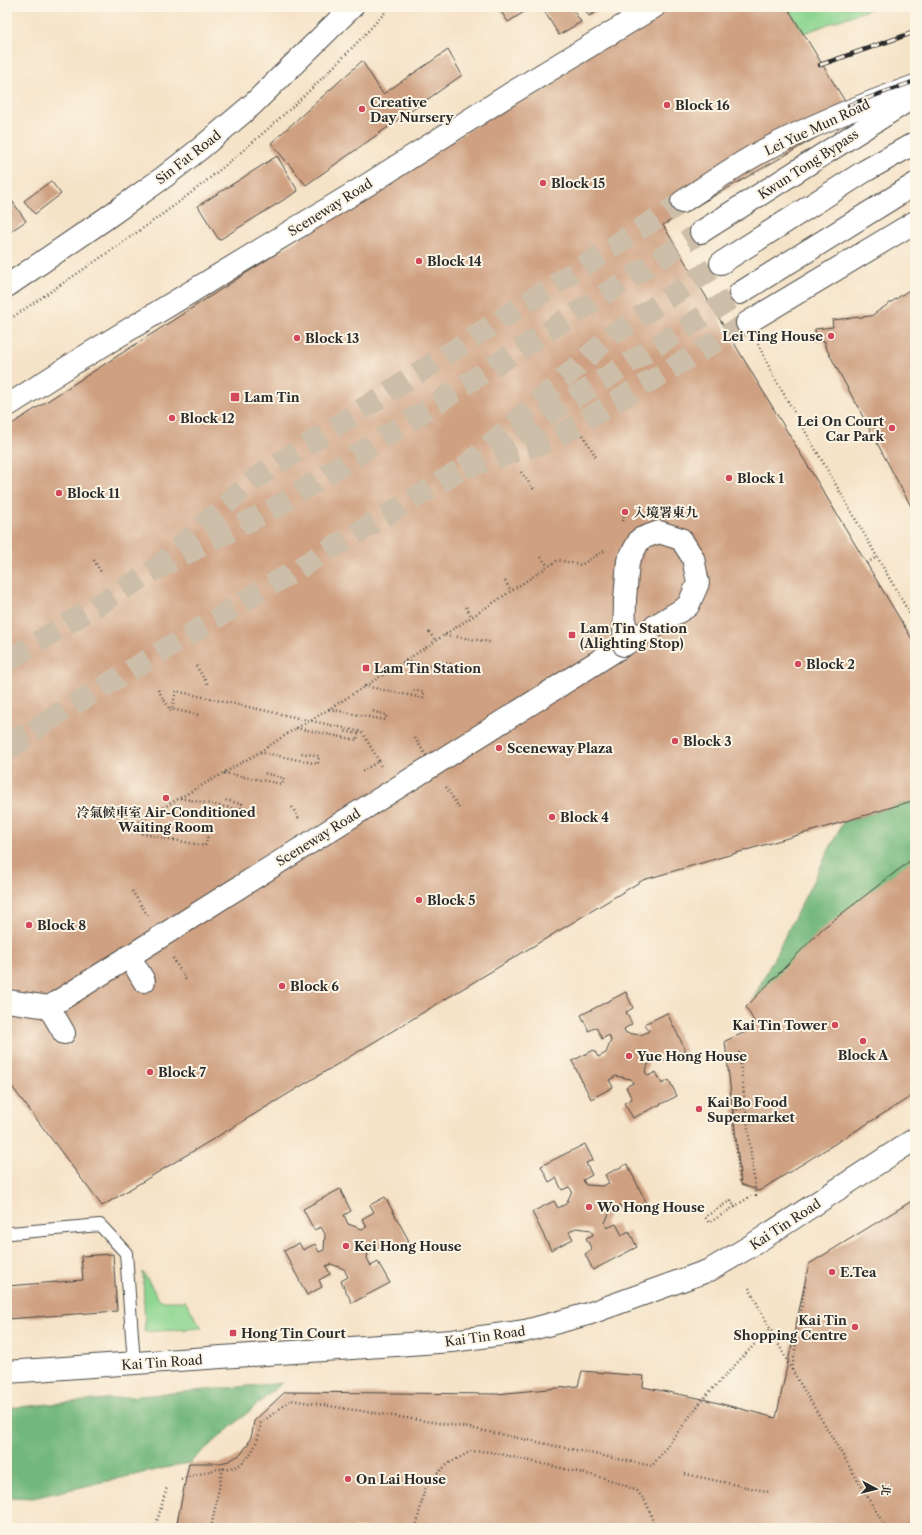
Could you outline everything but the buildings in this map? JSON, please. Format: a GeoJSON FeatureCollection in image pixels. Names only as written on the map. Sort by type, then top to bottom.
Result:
{"type":"FeatureCollection","features":[{"type":"Feature","properties":{"kind":"main road","name":"Sin Fat Road"},"geometry":{"type":"LineString","coordinates":[[10,280],[105,219],[164,177],[201,148],[253,104],[352,7]]}},
{"type":"Feature","properties":{"kind":"main road","name":"Sceneway Road"},"geometry":{"type":"LineString","coordinates":[[7,406],[82,358],[364,187],[517,89],[654,7]]}},
{"type":"Feature","properties":{"kind":"main road","name":"Lei Yue Mun Road"},"geometry":{"type":"LineString","coordinates":[[682,202],[757,154],[802,131],[877,99],[915,86]]}},
{"type":"Feature","properties":{"kind":"main road","name":"Kwun Tong Bypass"},"geometry":{"type":"LineString","coordinates":[[702,232],[915,96]]}},
{"type":"Feature","properties":{"kind":"main road"},"geometry":{"type":"LineString","coordinates":[[721,263],[865,171],[915,143]]}},
{"type":"Feature","properties":{"kind":"main road"},"geometry":{"type":"LineString","coordinates":[[740,293],[915,184]]}},
{"type":"Feature","properties":{"kind":"main road"},"geometry":{"type":"LineString","coordinates":[[747,323],[915,222]]}},
{"type":"Feature","properties":{"kind":"main road","name":"Sceneway Road"},"geometry":{"type":"LineString","coordinates":[[49,1007],[688,606],[698,583],[693,558],[681,539],[659,532],[640,539],[637,544],[628,561],[624,645]]}},
{"type":"Feature","properties":{"kind":"main road"},"geometry":{"type":"LineString","coordinates":[[129,956],[144,981]]}},
{"type":"Feature","properties":{"kind":"main road"},"geometry":{"type":"LineString","coordinates":[[7,1001],[49,1007],[64,1033]]}},
{"type":"Feature","properties":{"kind":"main road","name":"Kai Tin Road"},"geometry":{"type":"LineString","coordinates":[[7,1372],[452,1341],[525,1331],[588,1314],[710,1270],[749,1247],[915,1139]]}},
{"type":"Feature","properties":{"kind":"lane"},"geometry":{"type":"LineString","coordinates":[[11,1233],[100,1225],[126,1253],[134,1363]]}},
{"type":"Feature","properties":{"kind":"path"},"geometry":{"type":"LineString","coordinates":[[757,342],[773,375],[915,622]]}},
{"type":"Feature","properties":{"kind":"path"},"geometry":{"type":"LineString","coordinates":[[583,435],[597,460]]}},
{"type":"Feature","properties":{"kind":"path"},"geometry":{"type":"LineString","coordinates":[[521,472],[535,491]]}},
{"type":"Feature","properties":{"kind":"path"},"geometry":{"type":"LineString","coordinates":[[622,526],[624,512]]}},
{"type":"Feature","properties":{"kind":"path"},"geometry":{"type":"LineString","coordinates":[[208,836],[206,846],[124,830],[260,752],[296,728],[310,721],[436,641],[558,560],[581,565],[607,548]]}},
{"type":"Feature","properties":{"kind":"path"},"geometry":{"type":"LineString","coordinates":[[542,557],[548,566]]}},
{"type":"Feature","properties":{"kind":"path"},"geometry":{"type":"LineString","coordinates":[[867,563],[877,558]]}},
{"type":"Feature","properties":{"kind":"path"},"geometry":{"type":"LineString","coordinates":[[94,560],[102,574]]}},
{"type":"Feature","properties":{"kind":"path"},"geometry":{"type":"LineString","coordinates":[[505,581],[511,591]]}},
{"type":"Feature","properties":{"kind":"path"},"geometry":{"type":"LineString","coordinates":[[466,607],[472,617]]}},
{"type":"Feature","properties":{"kind":"path"},"geometry":{"type":"LineString","coordinates":[[429,632],[436,641]]}},
{"type":"Feature","properties":{"kind":"path"},"geometry":{"type":"LineString","coordinates":[[445,635],[490,642]]}},
{"type":"Feature","properties":{"kind":"path"},"geometry":{"type":"LineString","coordinates":[[405,661],[452,670],[453,664],[439,662]]}},
{"type":"Feature","properties":{"kind":"path"},"geometry":{"type":"LineString","coordinates":[[196,666],[209,686]]}},
{"type":"Feature","properties":{"kind":"path"},"geometry":{"type":"LineString","coordinates":[[364,686],[423,698],[424,692],[412,690]]}},
{"type":"Feature","properties":{"kind":"path"},"geometry":{"type":"LineString","coordinates":[[158,690],[171,711]]}},
{"type":"Feature","properties":{"kind":"path"},"geometry":{"type":"LineString","coordinates":[[198,715],[172,709],[176,691],[362,732],[382,767]]}},
{"type":"Feature","properties":{"kind":"path"},"geometry":{"type":"LineString","coordinates":[[329,709],[385,720],[387,714],[372,712]]}},
{"type":"Feature","properties":{"kind":"path"},"geometry":{"type":"LineString","coordinates":[[296,728],[357,740],[358,734],[343,731]]}},
{"type":"Feature","properties":{"kind":"path"},"geometry":{"type":"LineString","coordinates":[[415,738],[427,757]]}},
{"type":"Feature","properties":{"kind":"path"},"geometry":{"type":"LineString","coordinates":[[260,752],[318,764],[319,756],[301,752]]}},
{"type":"Feature","properties":{"kind":"path"},"geometry":{"type":"LineString","coordinates":[[361,772],[379,761]]}},
{"type":"Feature","properties":{"kind":"path"},"geometry":{"type":"LineString","coordinates":[[224,773],[282,784],[284,778],[264,773]]}},
{"type":"Feature","properties":{"kind":"path"},"geometry":{"type":"LineString","coordinates":[[447,788],[459,808]]}},
{"type":"Feature","properties":{"kind":"path"},"geometry":{"type":"LineString","coordinates":[[180,798],[241,810],[242,804],[225,800]]}},
{"type":"Feature","properties":{"kind":"path"},"geometry":{"type":"LineString","coordinates":[[292,807],[299,819],[305,815]]}},
{"type":"Feature","properties":{"kind":"path"},"geometry":{"type":"LineString","coordinates":[[132,891],[136,898]]}},
{"type":"Feature","properties":{"kind":"path"},"geometry":{"type":"LineString","coordinates":[[175,962],[186,980]]}},
{"type":"Feature","properties":{"kind":"path"},"geometry":{"type":"LineString","coordinates":[[740,1052],[745,1108],[756,1196]]}},
{"type":"Feature","properties":{"kind":"path"},"geometry":{"type":"LineString","coordinates":[[740,1181],[732,1110],[745,1108]]}},
{"type":"Feature","properties":{"kind":"path"},"geometry":{"type":"LineString","coordinates":[[736,1209],[731,1200],[705,1217],[709,1223],[751,1196]]}},
{"type":"Feature","properties":{"kind":"path"},"geometry":{"type":"LineString","coordinates":[[792,1370],[805,1284]]}},
{"type":"Feature","properties":{"kind":"path"},"geometry":{"type":"LineString","coordinates":[[749,1288],[792,1370],[886,1528]]}},
{"type":"Feature","properties":{"kind":"path"},"geometry":{"type":"LineString","coordinates":[[181,1479],[223,1468],[235,1467],[247,1459],[260,1436],[261,1423],[291,1400],[470,1428],[652,1466],[703,1399],[770,1328]]}},
{"type":"Feature","properties":{"kind":"path"},"geometry":{"type":"LineString","coordinates":[[416,1528],[424,1490],[433,1477],[448,1464],[471,1451],[491,1452],[604,1478],[624,1485],[637,1491],[646,1502],[652,1518],[652,1528]]}},
{"type":"Feature","properties":{"kind":"path"},"geometry":{"type":"LineString","coordinates":[[211,1528],[223,1468]]}},
{"type":"Feature","properties":{"kind":"path"},"geometry":{"type":"LineString","coordinates":[[686,1474],[770,1492]]}},
{"type":"Feature","properties":{"kind":"path"},"geometry":{"type":"LineString","coordinates":[[155,1528],[167,1487]]}},
{"type":"Feature","properties":{"kind":"green space"},"geometry":{"type":"Polygon","coordinates":[[[787,7],[875,7],[804,33],[787,7]]]}},
{"type":"Feature","properties":{"kind":"green space"},"geometry":{"type":"Polygon","coordinates":[[[915,800],[915,862],[787,1008],[754,1023],[752,1001],[843,822],[915,800]]]}},
{"type":"Feature","properties":{"kind":"green space"},"geometry":{"type":"Polygon","coordinates":[[[143,1272],[160,1301],[185,1301],[202,1328],[145,1332],[143,1272]]]}},
{"type":"Feature","properties":{"kind":"green space"},"geometry":{"type":"Polygon","coordinates":[[[282,1383],[189,1463],[33,1498],[7,1497],[7,1408],[282,1383]]]}},
{"type":"Feature","properties":{"kind":"tunnel"},"geometry":{"type":"LineString","coordinates":[[153,571],[253,480],[682,202]]}},
{"type":"Feature","properties":{"kind":"tunnel"},"geometry":{"type":"LineString","coordinates":[[153,571],[278,506],[701,232]]}},
{"type":"Feature","properties":{"kind":"tunnel"},"geometry":{"type":"LineString","coordinates":[[464,468],[612,335],[721,263]]}},
{"type":"Feature","properties":{"kind":"tunnel"},"geometry":{"type":"LineString","coordinates":[[517,434],[740,293]]}},
{"type":"Feature","properties":{"kind":"tunnel"},"geometry":{"type":"LineString","coordinates":[[464,468],[552,440],[747,323]]}},
{"type":"Feature","properties":{"kind":"tunnel"},"geometry":{"type":"LineString","coordinates":[[45,722],[464,468]]}},
{"type":"Feature","properties":{"kind":"tunnel"},"geometry":{"type":"LineString","coordinates":[[10,659],[153,571]]}},
{"type":"Feature","properties":{"kind":"tunnel"},"geometry":{"type":"LineString","coordinates":[[7,662],[10,659]]}},
{"type":"Feature","properties":{"kind":"tunnel"},"geometry":{"type":"LineString","coordinates":[[7,751],[45,722]]}},
{"type":"Feature","properties":{"kind":"tunnel"},"geometry":{"type":"LineString","coordinates":[[7,743],[45,722]]}},
{"type":"Feature","properties":{"kind":"railway"},"geometry":{"type":"LineString","coordinates":[[820,65],[915,32]]}},
{"type":"Feature","properties":{"kind":"railway"},"geometry":{"type":"LineString","coordinates":[[849,105],[915,81]]}},
{"type":"Feature","properties":{"kind":"place","name":"Block 16"},"geometry":{"type":"Point","coordinates":[667,105]}},
{"type":"Feature","properties":{"kind":"place","name":"Creative Day Nursery"},"geometry":{"type":"Point","coordinates":[362,109]}},
{"type":"Feature","properties":{"kind":"place","name":"Block 15"},"geometry":{"type":"Point","coordinates":[543,183]}},
{"type":"Feature","properties":{"kind":"place","name":"Block 14"},"geometry":{"type":"Point","coordinates":[419,261]}},
{"type":"Feature","properties":{"kind":"place","name":"Lei Ting House"},"geometry":{"type":"Point","coordinates":[831,336]}},
{"type":"Feature","properties":{"kind":"place","name":"Block 13"},"geometry":{"type":"Point","coordinates":[297,338]}},
{"type":"Feature","properties":{"kind":"place","name":"Lam Tin"},"geometry":{"type":"Point","coordinates":[235,397]}},
{"type":"Feature","properties":{"kind":"place","name":"Block 12"},"geometry":{"type":"Point","coordinates":[172,418]}},
{"type":"Feature","properties":{"kind":"place","name":"Lei On Court Car Park"},"geometry":{"type":"Point","coordinates":[892,428]}},
{"type":"Feature","properties":{"kind":"place","name":"Block 1"},"geometry":{"type":"Point","coordinates":[729,478]}},
{"type":"Feature","properties":{"kind":"place","name":"Block 11"},"geometry":{"type":"Point","coordinates":[59,493]}},
{"type":"Feature","properties":{"kind":"place","name":"入境署東九"},"geometry":{"type":"Point","coordinates":[625,512]}},
{"type":"Feature","properties":{"kind":"place","name":"Lam Tin Station (Alighting Stop)"},"geometry":{"type":"Point","coordinates":[572,635]}},
{"type":"Feature","properties":{"kind":"place","name":"Block 2"},"geometry":{"type":"Point","coordinates":[798,664]}},
{"type":"Feature","properties":{"kind":"place","name":"Lam Tin Station"},"geometry":{"type":"Point","coordinates":[366,668]}},
{"type":"Feature","properties":{"kind":"place","name":"Block 3"},"geometry":{"type":"Point","coordinates":[675,741]}},
{"type":"Feature","properties":{"kind":"place","name":"Sceneway Plaza"},"geometry":{"type":"Point","coordinates":[499,748]}},
{"type":"Feature","properties":{"kind":"place","name":"冷氣候車室 Air-Conditioned Waiting Room"},"geometry":{"type":"Point","coordinates":[166,798]}},
{"type":"Feature","properties":{"kind":"place","name":"Block 4"},"geometry":{"type":"Point","coordinates":[552,817]}},
{"type":"Feature","properties":{"kind":"place","name":"Block 5"},"geometry":{"type":"Point","coordinates":[419,900]}},
{"type":"Feature","properties":{"kind":"place","name":"Block 8"},"geometry":{"type":"Point","coordinates":[29,925]}},
{"type":"Feature","properties":{"kind":"place","name":"Block 6"},"geometry":{"type":"Point","coordinates":[282,986]}},
{"type":"Feature","properties":{"kind":"place","name":"Kai Tin Tower"},"geometry":{"type":"Point","coordinates":[835,1025]}},
{"type":"Feature","properties":{"kind":"place","name":"Block A"},"geometry":{"type":"Point","coordinates":[863,1041]}},
{"type":"Feature","properties":{"kind":"place","name":"Yue Hong House"},"geometry":{"type":"Point","coordinates":[629,1056]}},
{"type":"Feature","properties":{"kind":"place","name":"Block 7"},"geometry":{"type":"Point","coordinates":[150,1072]}},
{"type":"Feature","properties":{"kind":"place","name":"Kai Bo Food Supermarket"},"geometry":{"type":"Point","coordinates":[699,1109]}},
{"type":"Feature","properties":{"kind":"place","name":"Wo Hong House"},"geometry":{"type":"Point","coordinates":[589,1207]}},
{"type":"Feature","properties":{"kind":"place","name":"Kei Hong House"},"geometry":{"type":"Point","coordinates":[346,1246]}},
{"type":"Feature","properties":{"kind":"place","name":"E.Tea"},"geometry":{"type":"Point","coordinates":[832,1272]}},
{"type":"Feature","properties":{"kind":"place","name":"Kai Tin Shopping Centre"},"geometry":{"type":"Point","coordinates":[855,1327]}},
{"type":"Feature","properties":{"kind":"place","name":"Hong Tin Court"},"geometry":{"type":"Point","coordinates":[233,1333]}},
{"type":"Feature","properties":{"kind":"place","name":"On Lai House"},"geometry":{"type":"Point","coordinates":[348,1479]}}]}
